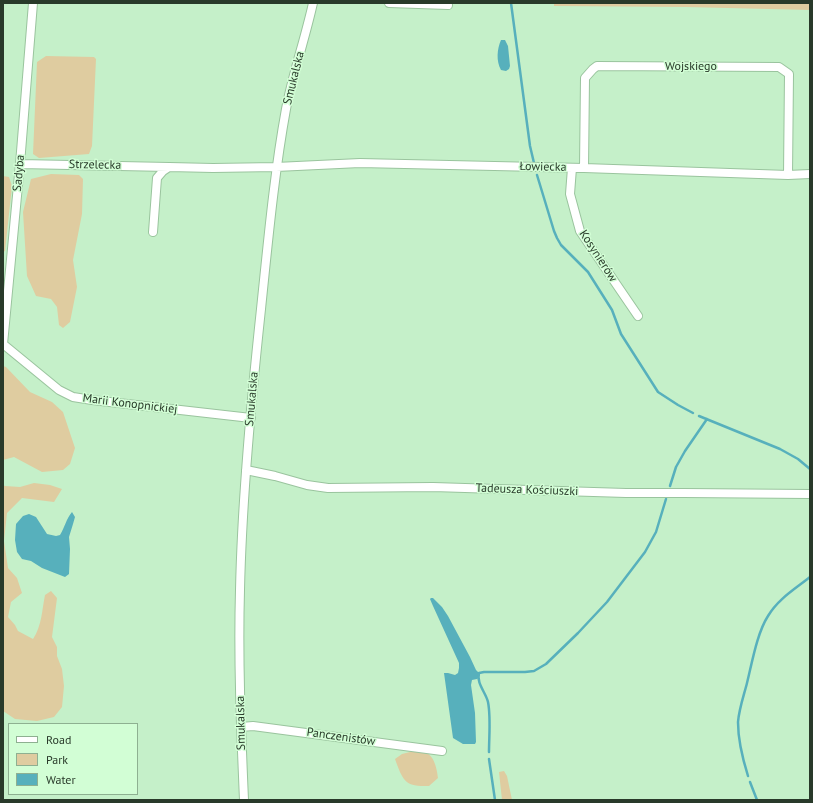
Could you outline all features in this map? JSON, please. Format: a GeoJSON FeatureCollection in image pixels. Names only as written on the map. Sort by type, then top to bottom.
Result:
{"type":"FeatureCollection","features":[{"type":"Feature","properties":{"kind":"street","name":"Sadyba"},"geometry":{"type":"LineString","coordinates":[[3,344],[33,3]]}},
{"type":"Feature","properties":{"kind":"street","name":"Smukalska"},"geometry":{"type":"LineString","coordinates":[[244,800],[239,640],[246,470],[276,167],[286,107],[313,3]]}},
{"type":"Feature","properties":{"kind":"street"},"geometry":{"type":"LineString","coordinates":[[389,3],[448,5]]}},
{"type":"Feature","properties":{"kind":"street","name":"Wojskiego"},"geometry":{"type":"LineString","coordinates":[[584,168],[586,78],[597,66],[779,67],[789,74],[788,175]]}},
{"type":"Feature","properties":{"kind":"street","name":"Łowiecka"},"geometry":{"type":"LineString","coordinates":[[276,167],[360,163],[584,168],[788,175],[810,174]]}},
{"type":"Feature","properties":{"kind":"street","name":"Strzelecka"},"geometry":{"type":"LineString","coordinates":[[20,164],[213,168],[276,167]]}},
{"type":"Feature","properties":{"kind":"street"},"geometry":{"type":"LineString","coordinates":[[153,232],[157,178],[169,166]]}},
{"type":"Feature","properties":{"kind":"street","name":"Kosynierów"},"geometry":{"type":"LineString","coordinates":[[572,168],[570,194],[580,231],[638,316]]}},
{"type":"Feature","properties":{"kind":"street","name":"Marii Konopnickiej"},"geometry":{"type":"LineString","coordinates":[[3,344],[59,390],[73,397],[251,418]]}},
{"type":"Feature","properties":{"kind":"street","name":"Tadeusza Kościuszki"},"geometry":{"type":"LineString","coordinates":[[246,470],[307,485],[328,488],[433,488],[626,493],[810,494]]}},
{"type":"Feature","properties":{"kind":"street","name":"Panczenistów"},"geometry":{"type":"LineString","coordinates":[[241,727],[253,726],[442,751]]}},
{"type":"Feature","properties":{"kind":"green space"},"geometry":{"type":"Polygon","coordinates":[[[554,3],[810,3],[810,10],[554,6],[554,3]]]}},
{"type":"Feature","properties":{"kind":"green space"},"geometry":{"type":"Polygon","coordinates":[[[46,56],[94,57],[96,59],[92,146],[89,154],[39,158],[33,154],[37,62],[46,56]]]}},
{"type":"Feature","properties":{"kind":"green space"},"geometry":{"type":"Polygon","coordinates":[[[51,174],[79,175],[83,179],[82,214],[73,260],[77,287],[70,322],[63,328],[59,325],[57,307],[51,299],[36,296],[27,276],[23,212],[31,179],[51,174]]]}},
{"type":"Feature","properties":{"kind":"green space"},"geometry":{"type":"Polygon","coordinates":[[[3,176],[9,177],[12,186],[5,251],[3,252],[3,176]]]}},
{"type":"Feature","properties":{"kind":"green space"},"geometry":{"type":"Polygon","coordinates":[[[3,366],[6,367],[30,392],[52,402],[63,412],[75,448],[70,464],[63,470],[42,472],[14,457],[3,460],[3,366]]]}},
{"type":"Feature","properties":{"kind":"green space"},"geometry":{"type":"Polygon","coordinates":[[[34,483],[50,485],[62,489],[54,502],[22,498],[7,513],[4,541],[8,568],[17,578],[22,593],[11,602],[8,617],[18,631],[33,639],[40,623],[45,595],[51,591],[57,598],[52,637],[57,647],[57,656],[62,669],[64,686],[62,707],[54,717],[37,721],[15,719],[3,711],[3,485],[20,487],[34,483]]]}},
{"type":"Feature","properties":{"kind":"green space"},"geometry":{"type":"Polygon","coordinates":[[[410,752],[427,753],[432,758],[436,766],[438,778],[429,786],[410,784],[400,773],[395,759],[402,754],[410,752]]]}},
{"type":"Feature","properties":{"kind":"green space"},"geometry":{"type":"Polygon","coordinates":[[[504,771],[507,776],[512,800],[502,800],[499,772],[504,771]]]}},
{"type":"Feature","properties":{"kind":"water"},"geometry":{"type":"Polygon","coordinates":[[[501,40],[505,40],[508,46],[510,66],[506,71],[501,70],[498,63],[498,51],[501,40]]]}},
{"type":"Feature","properties":{"kind":"water"},"geometry":{"type":"Polygon","coordinates":[[[72,512],[75,517],[69,537],[69,574],[65,577],[42,568],[31,561],[22,559],[17,552],[15,540],[16,524],[23,516],[29,514],[36,517],[47,534],[56,536],[60,535],[68,517],[72,512]]]}},
{"type":"Feature","properties":{"kind":"water"},"geometry":{"type":"Polygon","coordinates":[[[433,598],[442,607],[448,616],[476,670],[480,674],[477,679],[472,680],[471,685],[475,713],[475,744],[463,744],[453,738],[444,673],[455,675],[458,673],[459,663],[433,606],[430,599],[433,598]]]}},
{"type":"Feature","properties":{"kind":"waterway"},"geometry":{"type":"LineString","coordinates":[[511,3],[530,146],[534,163]]}},
{"type":"Feature","properties":{"kind":"waterway"},"geometry":{"type":"LineString","coordinates":[[537,175],[554,231],[561,245],[588,272],[612,310],[621,334],[658,392],[693,413]]}},
{"type":"Feature","properties":{"kind":"waterway"},"geometry":{"type":"LineString","coordinates":[[699,416],[780,449],[798,459],[810,469]]}},
{"type":"Feature","properties":{"kind":"waterway"},"geometry":{"type":"LineString","coordinates":[[670,486],[676,467],[707,419]]}},
{"type":"Feature","properties":{"kind":"waterway"},"geometry":{"type":"LineString","coordinates":[[489,752],[489,708],[478,677],[479,673],[534,671],[546,664],[607,602],[645,552],[656,532],[666,499]]}},
{"type":"Feature","properties":{"kind":"waterway"},"geometry":{"type":"LineString","coordinates":[[748,776],[741,749],[738,722],[740,707],[758,639],[764,623],[777,604],[810,577]]}},
{"type":"Feature","properties":{"kind":"waterway"},"geometry":{"type":"LineString","coordinates":[[489,759],[495,800]]}},
{"type":"Feature","properties":{"kind":"waterway"},"geometry":{"type":"LineString","coordinates":[[750,782],[757,800]]}}]}
